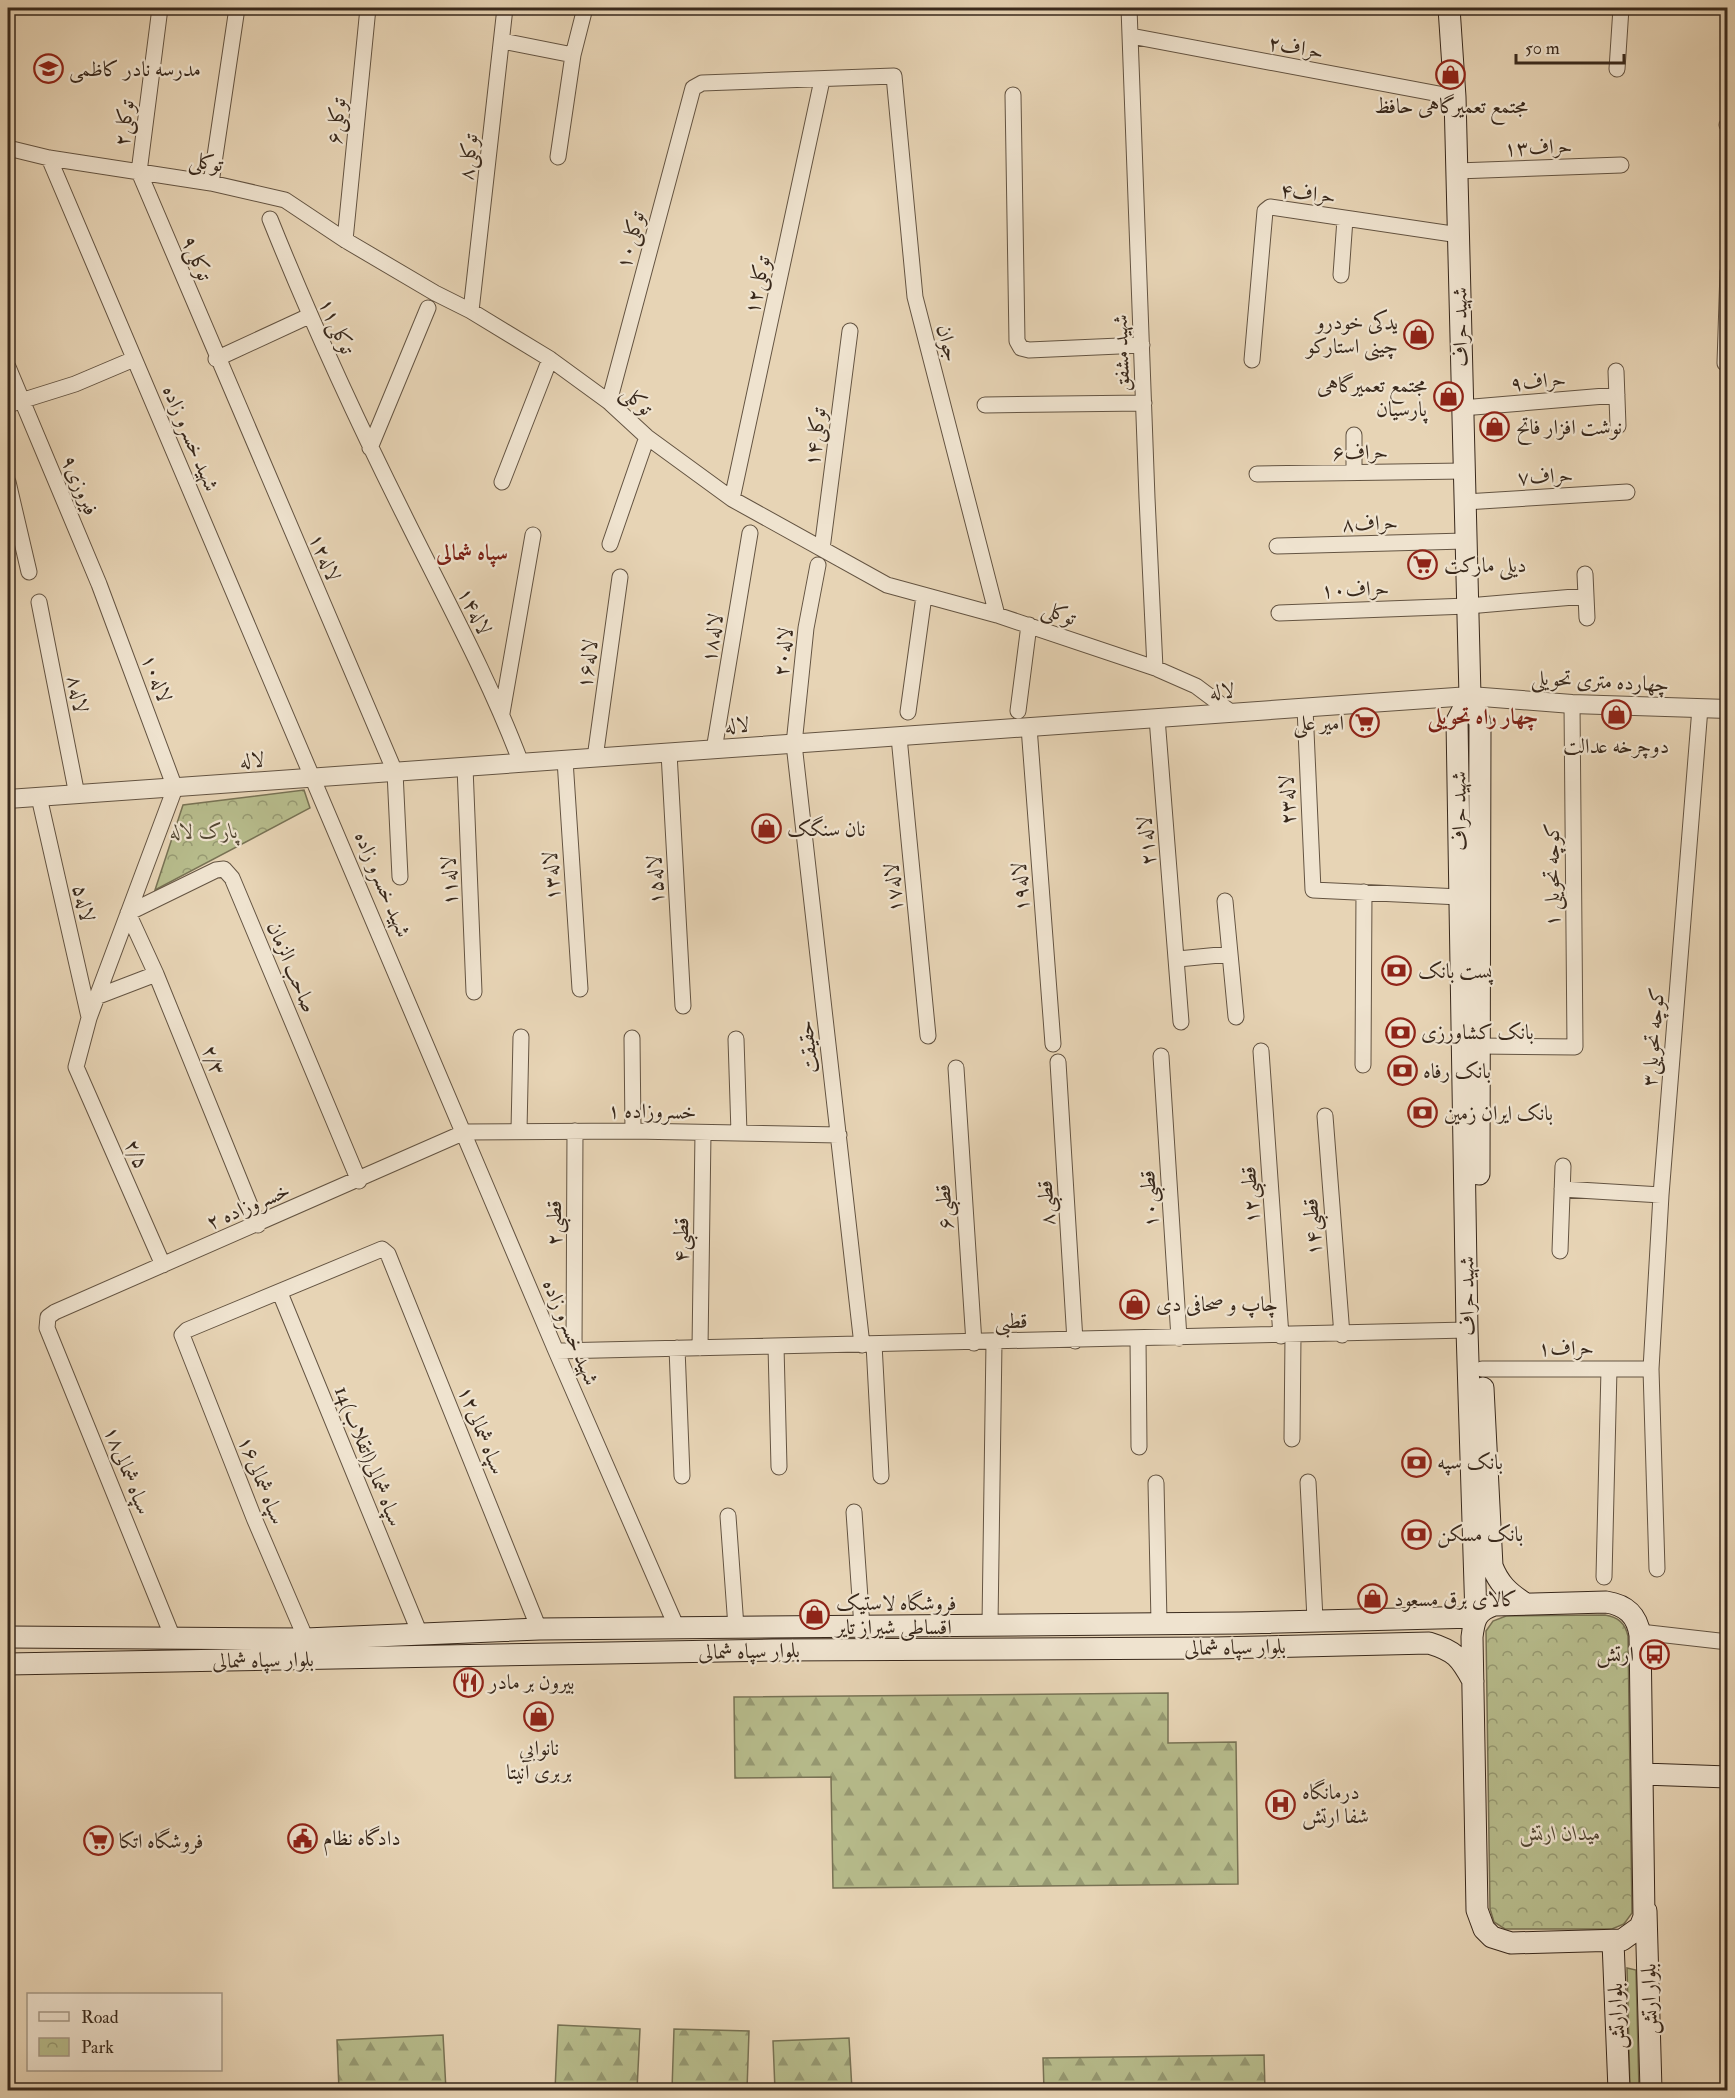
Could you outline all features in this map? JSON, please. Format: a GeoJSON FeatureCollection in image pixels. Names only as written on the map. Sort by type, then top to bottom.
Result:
{"type":"FeatureCollection","features":[{"type":"Feature","properties":{"kind":"main road","name":"شهید حراف"},"geometry":{"type":"LineString","coordinates":[[1449,8],[1455,97],[1470,696],[1480,723],[1460,897],[1467,1330],[1481,1507],[1476,1617]]}},
{"type":"Feature","properties":{"kind":"main road"},"geometry":{"type":"LineString","coordinates":[[1469,804],[1478,1046],[1482,1369],[1481,1507],[1497,1581],[1506,1591],[1524,1603]]}},
{"type":"Feature","properties":{"kind":"main road"},"geometry":{"type":"LineString","coordinates":[[1524,1603],[1616,1603],[1634,1616],[1640,1632],[1646,1908],[1640,1927],[1622,1940],[1613,1942],[1502,1942],[1484,1929],[1479,1920],[1472,1637],[1476,1617],[1483,1609],[1494,1605],[1524,1603]]}},
{"type":"Feature","properties":{"kind":"main road","name":"بلوار سپاه شمالی"},"geometry":{"type":"LineString","coordinates":[[8,1637],[306,1639],[539,1629],[1241,1623],[1315,1619],[1476,1617]]}},
{"type":"Feature","properties":{"kind":"main road"},"geometry":{"type":"LineString","coordinates":[[1428,1618],[1437,1630],[1429,1643]]}},
{"type":"Feature","properties":{"kind":"main road"},"geometry":{"type":"LineString","coordinates":[[1058,1624],[1060,1647]]}},
{"type":"Feature","properties":{"kind":"main road"},"geometry":{"type":"LineString","coordinates":[[471,1632],[472,1656]]}},
{"type":"Feature","properties":{"kind":"main road","name":"بلوار سپاه شمالی"},"geometry":{"type":"LineString","coordinates":[[8,1664],[1060,1647],[1214,1648],[1429,1643],[1446,1648],[1461,1658],[1473,1681]]}},
{"type":"Feature","properties":{"kind":"main road"},"geometry":{"type":"LineString","coordinates":[[1643,1774],[1728,1777]]}},
{"type":"Feature","properties":{"kind":"main road","name":"بلوار ارتش"},"geometry":{"type":"LineString","coordinates":[[1646,1908],[1651,2091]]}},
{"type":"Feature","properties":{"kind":"main road","name":"بلوارارتش"},"geometry":{"type":"LineString","coordinates":[[1613,1942],[1619,2091]]}},
{"type":"Feature","properties":{"kind":"street","name":"توکلی۲"},"geometry":{"type":"LineString","coordinates":[[139,172],[160,8]]}},
{"type":"Feature","properties":{"kind":"street"},"geometry":{"type":"LineString","coordinates":[[211,183],[237,8]]}},
{"type":"Feature","properties":{"kind":"street","name":"توکلی۶"},"geometry":{"type":"LineString","coordinates":[[345,240],[368,8]]}},
{"type":"Feature","properties":{"kind":"street","name":"توکلی۸"},"geometry":{"type":"LineString","coordinates":[[471,310],[506,8]]}},
{"type":"Feature","properties":{"kind":"street"},"geometry":{"type":"LineString","coordinates":[[558,157],[573,55],[585,8]]}},
{"type":"Feature","properties":{"kind":"street","name":"شهید مشفق"},"geometry":{"type":"LineString","coordinates":[[1129,8],[1155,668]]}},
{"type":"Feature","properties":{"kind":"street"},"geometry":{"type":"LineString","coordinates":[[1617,69],[1621,8]]}},
{"type":"Feature","properties":{"kind":"street","name":"حراف۲"},"geometry":{"type":"LineString","coordinates":[[1131,36],[1455,97]]}},
{"type":"Feature","properties":{"kind":"street"},"geometry":{"type":"LineString","coordinates":[[502,41],[573,55]]}},
{"type":"Feature","properties":{"kind":"street","name":"جوان"},"geometry":{"type":"LineString","coordinates":[[822,80],[894,76],[915,297],[997,615]]}},
{"type":"Feature","properties":{"kind":"street","name":"۱۰توکلی"},"geometry":{"type":"LineString","coordinates":[[609,402],[693,88],[702,83],[822,80]]}},
{"type":"Feature","properties":{"kind":"street","name":"توکلی۱۲"},"geometry":{"type":"LineString","coordinates":[[732,499],[822,80]]}},
{"type":"Feature","properties":{"kind":"street"},"geometry":{"type":"LineString","coordinates":[[1013,95],[1017,341],[1021,348],[1029,350],[1142,345]]}},
{"type":"Feature","properties":{"kind":"street","name":"توکلی"},"geometry":{"type":"LineString","coordinates":[[8,148],[49,158],[211,183],[285,200],[345,240],[435,293],[471,310],[549,359],[609,402],[647,437],[732,499],[886,585],[997,615],[1155,668],[1196,687],[1232,713]]}},
{"type":"Feature","properties":{"kind":"street","name":"شهید خسرو زاده"},"geometry":{"type":"LineString","coordinates":[[49,158],[465,1132],[555,1351],[677,1628]]}},
{"type":"Feature","properties":{"kind":"street","name":"حراف۱۳"},"geometry":{"type":"LineString","coordinates":[[1456,171],[1622,165]]}},
{"type":"Feature","properties":{"kind":"street","name":"توکلی۹"},"geometry":{"type":"LineString","coordinates":[[139,172],[216,359]]}},
{"type":"Feature","properties":{"kind":"street","name":"حراف۴"},"geometry":{"type":"LineString","coordinates":[[1252,360],[1265,211],[1270,207],[1459,235]]}},
{"type":"Feature","properties":{"kind":"street","name":"توکلی۱۱"},"geometry":{"type":"LineString","coordinates":[[270,219],[309,316],[370,448]]}},
{"type":"Feature","properties":{"kind":"street"},"geometry":{"type":"LineString","coordinates":[[1341,275],[1345,219]]}},
{"type":"Feature","properties":{"kind":"street"},"geometry":{"type":"LineString","coordinates":[[1728,271],[1725,363],[1728,364]]}},
{"type":"Feature","properties":{"kind":"street"},"geometry":{"type":"LineString","coordinates":[[370,448],[428,308]]}},
{"type":"Feature","properties":{"kind":"street"},"geometry":{"type":"LineString","coordinates":[[216,359],[309,316]]}},
{"type":"Feature","properties":{"kind":"street","name":"توکلی۱۴"},"geometry":{"type":"LineString","coordinates":[[822,549],[850,331]]}},
{"type":"Feature","properties":{"kind":"street"},"geometry":{"type":"LineString","coordinates":[[15,403],[75,384],[134,359]]}},
{"type":"Feature","properties":{"kind":"street","name":"لاله۱۲"},"geometry":{"type":"LineString","coordinates":[[216,359],[395,772]]}},
{"type":"Feature","properties":{"kind":"street"},"geometry":{"type":"LineString","coordinates":[[502,482],[549,359]]}},
{"type":"Feature","properties":{"kind":"street","name":"فیروزی۹"},"geometry":{"type":"LineString","coordinates":[[8,367],[15,386],[15,403],[99,584]]}},
{"type":"Feature","properties":{"kind":"street"},"geometry":{"type":"LineString","coordinates":[[1616,371],[1618,426]]}},
{"type":"Feature","properties":{"kind":"street","name":"حراف۹"},"geometry":{"type":"LineString","coordinates":[[1462,408],[1617,395]]}},
{"type":"Feature","properties":{"kind":"street"},"geometry":{"type":"LineString","coordinates":[[985,405],[1144,403]]}},
{"type":"Feature","properties":{"kind":"street"},"geometry":{"type":"LineString","coordinates":[[1354,435],[1354,473]]}},
{"type":"Feature","properties":{"kind":"street"},"geometry":{"type":"LineString","coordinates":[[610,544],[647,437]]}},
{"type":"Feature","properties":{"kind":"street","name":"لاله۱۴"},"geometry":{"type":"LineString","coordinates":[[370,448],[502,713],[521,763]]}},
{"type":"Feature","properties":{"kind":"street","name":"حراف۶"},"geometry":{"type":"LineString","coordinates":[[1257,474],[1464,471]]}},
{"type":"Feature","properties":{"kind":"street"},"geometry":{"type":"LineString","coordinates":[[8,482],[29,572]]}},
{"type":"Feature","properties":{"kind":"street","name":"حراف۷"},"geometry":{"type":"LineString","coordinates":[[1465,502],[1627,492]]}},
{"type":"Feature","properties":{"kind":"street","name":"لاله۱۸"},"geometry":{"type":"LineString","coordinates":[[714,750],[750,533]]}},
{"type":"Feature","properties":{"kind":"street"},"geometry":{"type":"LineString","coordinates":[[502,713],[533,535]]}},
{"type":"Feature","properties":{"kind":"street","name":"حراف۸"},"geometry":{"type":"LineString","coordinates":[[1277,546],[1465,541]]}},
{"type":"Feature","properties":{"kind":"street","name":"لاله۲۰"},"geometry":{"type":"LineString","coordinates":[[794,744],[806,628],[818,565]]}},
{"type":"Feature","properties":{"kind":"street"},"geometry":{"type":"LineString","coordinates":[[1585,574],[1587,618]]}},
{"type":"Feature","properties":{"kind":"street","name":"لاله۱۶"},"geometry":{"type":"LineString","coordinates":[[595,758],[620,577]]}},
{"type":"Feature","properties":{"kind":"street","name":"لاله۱۰"},"geometry":{"type":"LineString","coordinates":[[99,584],[175,788]]}},
{"type":"Feature","properties":{"kind":"street"},"geometry":{"type":"LineString","coordinates":[[908,712],[924,596]]}},
{"type":"Feature","properties":{"kind":"street","name":"حراف۱۰"},"geometry":{"type":"LineString","coordinates":[[1279,613],[1468,606],[1586,596]]}},
{"type":"Feature","properties":{"kind":"street","name":"لاله۸"},"geometry":{"type":"LineString","coordinates":[[39,602],[77,795]]}},
{"type":"Feature","properties":{"kind":"street"},"geometry":{"type":"LineString","coordinates":[[1018,711],[1029,625]]}},
{"type":"Feature","properties":{"kind":"street","name":"لاله"},"geometry":{"type":"LineString","coordinates":[[8,799],[1470,696]]}},
{"type":"Feature","properties":{"kind":"street","name":"چهارده متری تحویلی"},"geometry":{"type":"LineString","coordinates":[[1470,696],[1572,704],[1728,709]]}},
{"type":"Feature","properties":{"kind":"street","name":"کوچه تحویلی ۱"},"geometry":{"type":"LineString","coordinates":[[1478,1046],[1575,1047],[1572,704]]}},
{"type":"Feature","properties":{"kind":"street","name":"لاله۲۳"},"geometry":{"type":"LineString","coordinates":[[1305,708],[1312,890],[1364,892]]}},
{"type":"Feature","properties":{"kind":"street","name":"کوچه تحویلی۳"},"geometry":{"type":"LineString","coordinates":[[1657,1569],[1651,1369],[1661,1194],[1701,708]]}},
{"type":"Feature","properties":{"kind":"street","name":"لاله۲۱"},"geometry":{"type":"LineString","coordinates":[[1157,718],[1178,959],[1181,1022]]}},
{"type":"Feature","properties":{"kind":"street","name":"لاله۱۹"},"geometry":{"type":"LineString","coordinates":[[1029,727],[1053,1044]]}},
{"type":"Feature","properties":{"kind":"street","name":"لاله۱۷"},"geometry":{"type":"LineString","coordinates":[[899,736],[928,1036]]}},
{"type":"Feature","properties":{"kind":"street","name":"حقیقت"},"geometry":{"type":"LineString","coordinates":[[794,744],[839,1135],[868,1345],[881,1476]]}},
{"type":"Feature","properties":{"kind":"street","name":"لاله۱۵"},"geometry":{"type":"LineString","coordinates":[[669,753],[683,1006]]}},
{"type":"Feature","properties":{"kind":"street","name":"لاله۱۳"},"geometry":{"type":"LineString","coordinates":[[565,760],[580,989]]}},
{"type":"Feature","properties":{"kind":"street","name":"لاله۱۱"},"geometry":{"type":"LineString","coordinates":[[465,767],[474,992]]}},
{"type":"Feature","properties":{"kind":"street"},"geometry":{"type":"LineString","coordinates":[[395,772],[400,877]]}},
{"type":"Feature","properties":{"kind":"street"},"geometry":{"type":"LineString","coordinates":[[89,1018],[175,788]]}},
{"type":"Feature","properties":{"kind":"street","name":"لاله۵"},"geometry":{"type":"LineString","coordinates":[[39,797],[89,1018]]}},
{"type":"Feature","properties":{"kind":"street","name":"صاحب الزمان"},"geometry":{"type":"LineString","coordinates":[[128,913],[216,870],[224,869],[232,878],[359,1180]]}},
{"type":"Feature","properties":{"kind":"street"},"geometry":{"type":"LineString","coordinates":[[1363,1065],[1364,892],[1460,897]]}},
{"type":"Feature","properties":{"kind":"street"},"geometry":{"type":"LineString","coordinates":[[1226,901],[1236,1017]]}},
{"type":"Feature","properties":{"kind":"street","name":"۲/۳"},"geometry":{"type":"LineString","coordinates":[[128,913],[156,974],[258,1224]]}},
{"type":"Feature","properties":{"kind":"street"},"geometry":{"type":"LineString","coordinates":[[1178,959],[1230,954]]}},
{"type":"Feature","properties":{"kind":"street"},"geometry":{"type":"LineString","coordinates":[[96,997],[156,974]]}},
{"type":"Feature","properties":{"kind":"street","name":"۲/۵"},"geometry":{"type":"LineString","coordinates":[[89,1018],[77,1059],[79,1076],[163,1265]]}},
{"type":"Feature","properties":{"kind":"street"},"geometry":{"type":"LineString","coordinates":[[519,1130],[521,1037]]}},
{"type":"Feature","properties":{"kind":"street"},"geometry":{"type":"LineString","coordinates":[[632,1038],[633,1131]]}},
{"type":"Feature","properties":{"kind":"street"},"geometry":{"type":"LineString","coordinates":[[736,1039],[739,1133]]}},
{"type":"Feature","properties":{"kind":"street","name":"قطبی۱۲"},"geometry":{"type":"LineString","coordinates":[[1261,1051],[1287,1336],[1292,1439]]}},
{"type":"Feature","properties":{"kind":"street","name":"قطبی۱۰"},"geometry":{"type":"LineString","coordinates":[[1161,1056],[1179,1338]]}},
{"type":"Feature","properties":{"kind":"street","name":"قطبی۸"},"geometry":{"type":"LineString","coordinates":[[1058,1062],[1076,1341]]}},
{"type":"Feature","properties":{"kind":"street","name":"قطبی۶"},"geometry":{"type":"LineString","coordinates":[[956,1068],[974,1342]]}},
{"type":"Feature","properties":{"kind":"street","name":"قطبی۱۴"},"geometry":{"type":"LineString","coordinates":[[1325,1116],[1342,1335]]}},
{"type":"Feature","properties":{"kind":"street","name":"خسروزاده ۱"},"geometry":{"type":"LineString","coordinates":[[465,1132],[519,1130],[839,1135]]}},
{"type":"Feature","properties":{"kind":"street","name":"قطبی۲"},"geometry":{"type":"LineString","coordinates":[[574,1350],[575,1131]]}},
{"type":"Feature","properties":{"kind":"street","name":"خسروزاده ۲"},"geometry":{"type":"LineString","coordinates":[[48,1317],[465,1132]]}},
{"type":"Feature","properties":{"kind":"street","name":"قطبی۴"},"geometry":{"type":"LineString","coordinates":[[700,1348],[703,1133]]}},
{"type":"Feature","properties":{"kind":"street"},"geometry":{"type":"LineString","coordinates":[[1560,1251],[1563,1166]]}},
{"type":"Feature","properties":{"kind":"street"},"geometry":{"type":"LineString","coordinates":[[1562,1189],[1661,1194]]}},
{"type":"Feature","properties":{"kind":"street","name":"سپاه شمالی۱۲"},"geometry":{"type":"LineString","coordinates":[[280,1293],[382,1248],[388,1254],[539,1629]]}},
{"type":"Feature","properties":{"kind":"street","name":"سپاه شمالی۱۶"},"geometry":{"type":"LineString","coordinates":[[280,1293],[188,1330],[182,1335],[254,1518],[306,1639]]}},
{"type":"Feature","properties":{"kind":"street","name":"14سپاه شمالی(اتقلاب)"},"geometry":{"type":"LineString","coordinates":[[280,1293],[420,1634]]}},
{"type":"Feature","properties":{"kind":"street","name":"سپاه شمالی۱۸"},"geometry":{"type":"LineString","coordinates":[[48,1317],[47,1328],[173,1638]]}},
{"type":"Feature","properties":{"kind":"street","name":"قطبی"},"geometry":{"type":"LineString","coordinates":[[555,1351],[1342,1335],[1467,1330]]}},
{"type":"Feature","properties":{"kind":"street"},"geometry":{"type":"LineString","coordinates":[[1138,1339],[1139,1447]]}},
{"type":"Feature","properties":{"kind":"street"},"geometry":{"type":"LineString","coordinates":[[990,1625],[994,1342]]}},
{"type":"Feature","properties":{"kind":"street"},"geometry":{"type":"LineString","coordinates":[[776,1346],[779,1467]]}},
{"type":"Feature","properties":{"kind":"street"},"geometry":{"type":"LineString","coordinates":[[677,1348],[682,1476]]}},
{"type":"Feature","properties":{"kind":"street","name":"حراف۱"},"geometry":{"type":"LineString","coordinates":[[1482,1369],[1651,1369]]}},
{"type":"Feature","properties":{"kind":"street"},"geometry":{"type":"LineString","coordinates":[[1604,1577],[1609,1369]]}},
{"type":"Feature","properties":{"kind":"street"},"geometry":{"type":"LineString","coordinates":[[1308,1482],[1315,1619]]}},
{"type":"Feature","properties":{"kind":"street"},"geometry":{"type":"LineString","coordinates":[[1156,1483],[1159,1622]]}},
{"type":"Feature","properties":{"kind":"street"},"geometry":{"type":"LineString","coordinates":[[854,1512],[862,1627]]}},
{"type":"Feature","properties":{"kind":"street"},"geometry":{"type":"LineString","coordinates":[[728,1516],[736,1627]]}},
{"type":"Feature","properties":{"kind":"street"},"geometry":{"type":"LineString","coordinates":[[1640,1632],[1728,1642]]}},
{"type":"Feature","properties":{"kind":"green space","name":"پارک لاله"},"geometry":{"type":"Polygon","coordinates":[[[304,790],[310,808],[155,890],[183,805],[304,790]]]}},
{"type":"Feature","properties":{"kind":"green space","name":"میدان ارتش"},"geometry":{"type":"Polygon","coordinates":[[[1605,1615],[1620,1621],[1628,1636],[1632,1913],[1624,1924],[1612,1929],[1505,1929],[1494,1922],[1490,1909],[1486,1631],[1493,1621],[1506,1616],[1605,1615]]]}},
{"type":"Feature","properties":{"kind":"green space"},"geometry":{"type":"Polygon","coordinates":[[[1168,1693],[1168,1743],[1236,1742],[1238,1884],[833,1888],[831,1777],[735,1778],[734,1697],[1168,1693]]]}},
{"type":"Feature","properties":{"kind":"green space"},"geometry":{"type":"Polygon","coordinates":[[[1627,1968],[1636,1970],[1639,2090],[1630,2090],[1627,1968]]]}},
{"type":"Feature","properties":{"kind":"green space"},"geometry":{"type":"Polygon","coordinates":[[[558,2025],[640,2029],[637,2090],[555,2090],[558,2025]]]}},
{"type":"Feature","properties":{"kind":"green space"},"geometry":{"type":"Polygon","coordinates":[[[674,2029],[749,2031],[747,2090],[672,2090],[674,2029]]]}},
{"type":"Feature","properties":{"kind":"green space"},"geometry":{"type":"Polygon","coordinates":[[[443,2035],[446,2090],[339,2090],[337,2040],[443,2035]]]}},
{"type":"Feature","properties":{"kind":"green space"},"geometry":{"type":"Polygon","coordinates":[[[849,2038],[852,2090],[775,2090],[773,2041],[849,2038]]]}},
{"type":"Feature","properties":{"kind":"green space"},"geometry":{"type":"Polygon","coordinates":[[[1264,2055],[1265,2090],[1044,2090],[1043,2058],[1264,2055]]]}},
{"type":"Feature","properties":{"kind":"place","name":"مدرسه نادر کاظمی"},"geometry":{"type":"Point","coordinates":[48,69]}},
{"type":"Feature","properties":{"kind":"place","name":"مجتمع تعمیرگاهی حافظ"},"geometry":{"type":"Point","coordinates":[1451,75]}},
{"type":"Feature","properties":{"kind":"place","name":"یدکی خودرو چینی استارکو"},"geometry":{"type":"Point","coordinates":[1419,334]}},
{"type":"Feature","properties":{"kind":"place","name":"مجتمع تعمیرگاهی پارسیان"},"geometry":{"type":"Point","coordinates":[1448,397]}},
{"type":"Feature","properties":{"kind":"place","name":"نوشت افزار فاتح"},"geometry":{"type":"Point","coordinates":[1495,427]}},
{"type":"Feature","properties":{"kind":"place","name":"دیلی مارکت"},"geometry":{"type":"Point","coordinates":[1423,565]}},
{"type":"Feature","properties":{"kind":"place","name":"دوچرخه عدالت"},"geometry":{"type":"Point","coordinates":[1616,715]}},
{"type":"Feature","properties":{"kind":"place","name":"امیر علی"},"geometry":{"type":"Point","coordinates":[1365,723]}},
{"type":"Feature","properties":{"kind":"place","name":"نان سنگک"},"geometry":{"type":"Point","coordinates":[766,829]}},
{"type":"Feature","properties":{"kind":"place","name":"پست بانک"},"geometry":{"type":"Point","coordinates":[1397,971]}},
{"type":"Feature","properties":{"kind":"place","name":"بانک کشاورزی"},"geometry":{"type":"Point","coordinates":[1400,1032]}},
{"type":"Feature","properties":{"kind":"place","name":"بانک رفاه"},"geometry":{"type":"Point","coordinates":[1402,1071]}},
{"type":"Feature","properties":{"kind":"place","name":"بانک ایران زمین"},"geometry":{"type":"Point","coordinates":[1423,1113]}},
{"type":"Feature","properties":{"kind":"place","name":"چاپ و صحافی دی"},"geometry":{"type":"Point","coordinates":[1135,1304]}},
{"type":"Feature","properties":{"kind":"place","name":"بانک سپه"},"geometry":{"type":"Point","coordinates":[1416,1462]}},
{"type":"Feature","properties":{"kind":"place","name":"بانک مسکن"},"geometry":{"type":"Point","coordinates":[1416,1534]}},
{"type":"Feature","properties":{"kind":"place","name":"کالای برق مسعود"},"geometry":{"type":"Point","coordinates":[1373,1599]}},
{"type":"Feature","properties":{"kind":"place","name":"فروشگاه لاستیک اقساطی شیراز تایر"},"geometry":{"type":"Point","coordinates":[815,1615]}},
{"type":"Feature","properties":{"kind":"place","name":"ارتش"},"geometry":{"type":"Point","coordinates":[1655,1654]}},
{"type":"Feature","properties":{"kind":"place","name":"بیرون بر مادر"},"geometry":{"type":"Point","coordinates":[468,1682]}},
{"type":"Feature","properties":{"kind":"place","name":"نانوایی بربری آنیتا"},"geometry":{"type":"Point","coordinates":[539,1717]}},
{"type":"Feature","properties":{"kind":"place","name":"درمانگاه شفا ارتش"},"geometry":{"type":"Point","coordinates":[1281,1804]}},
{"type":"Feature","properties":{"kind":"place","name":"دادگاه نظام"},"geometry":{"type":"Point","coordinates":[302,1838]}},
{"type":"Feature","properties":{"kind":"place","name":"فروشگاه اتکا"},"geometry":{"type":"Point","coordinates":[98,1841]}},
{"type":"Feature","properties":{"kind":"district","name":"سپاه شمالی"},"geometry":{"type":"Point","coordinates":[472,552]}},
{"type":"Feature","properties":{"kind":"district","name":"چهار راه تحویلی"},"geometry":{"type":"Point","coordinates":[1483,716]}}]}
